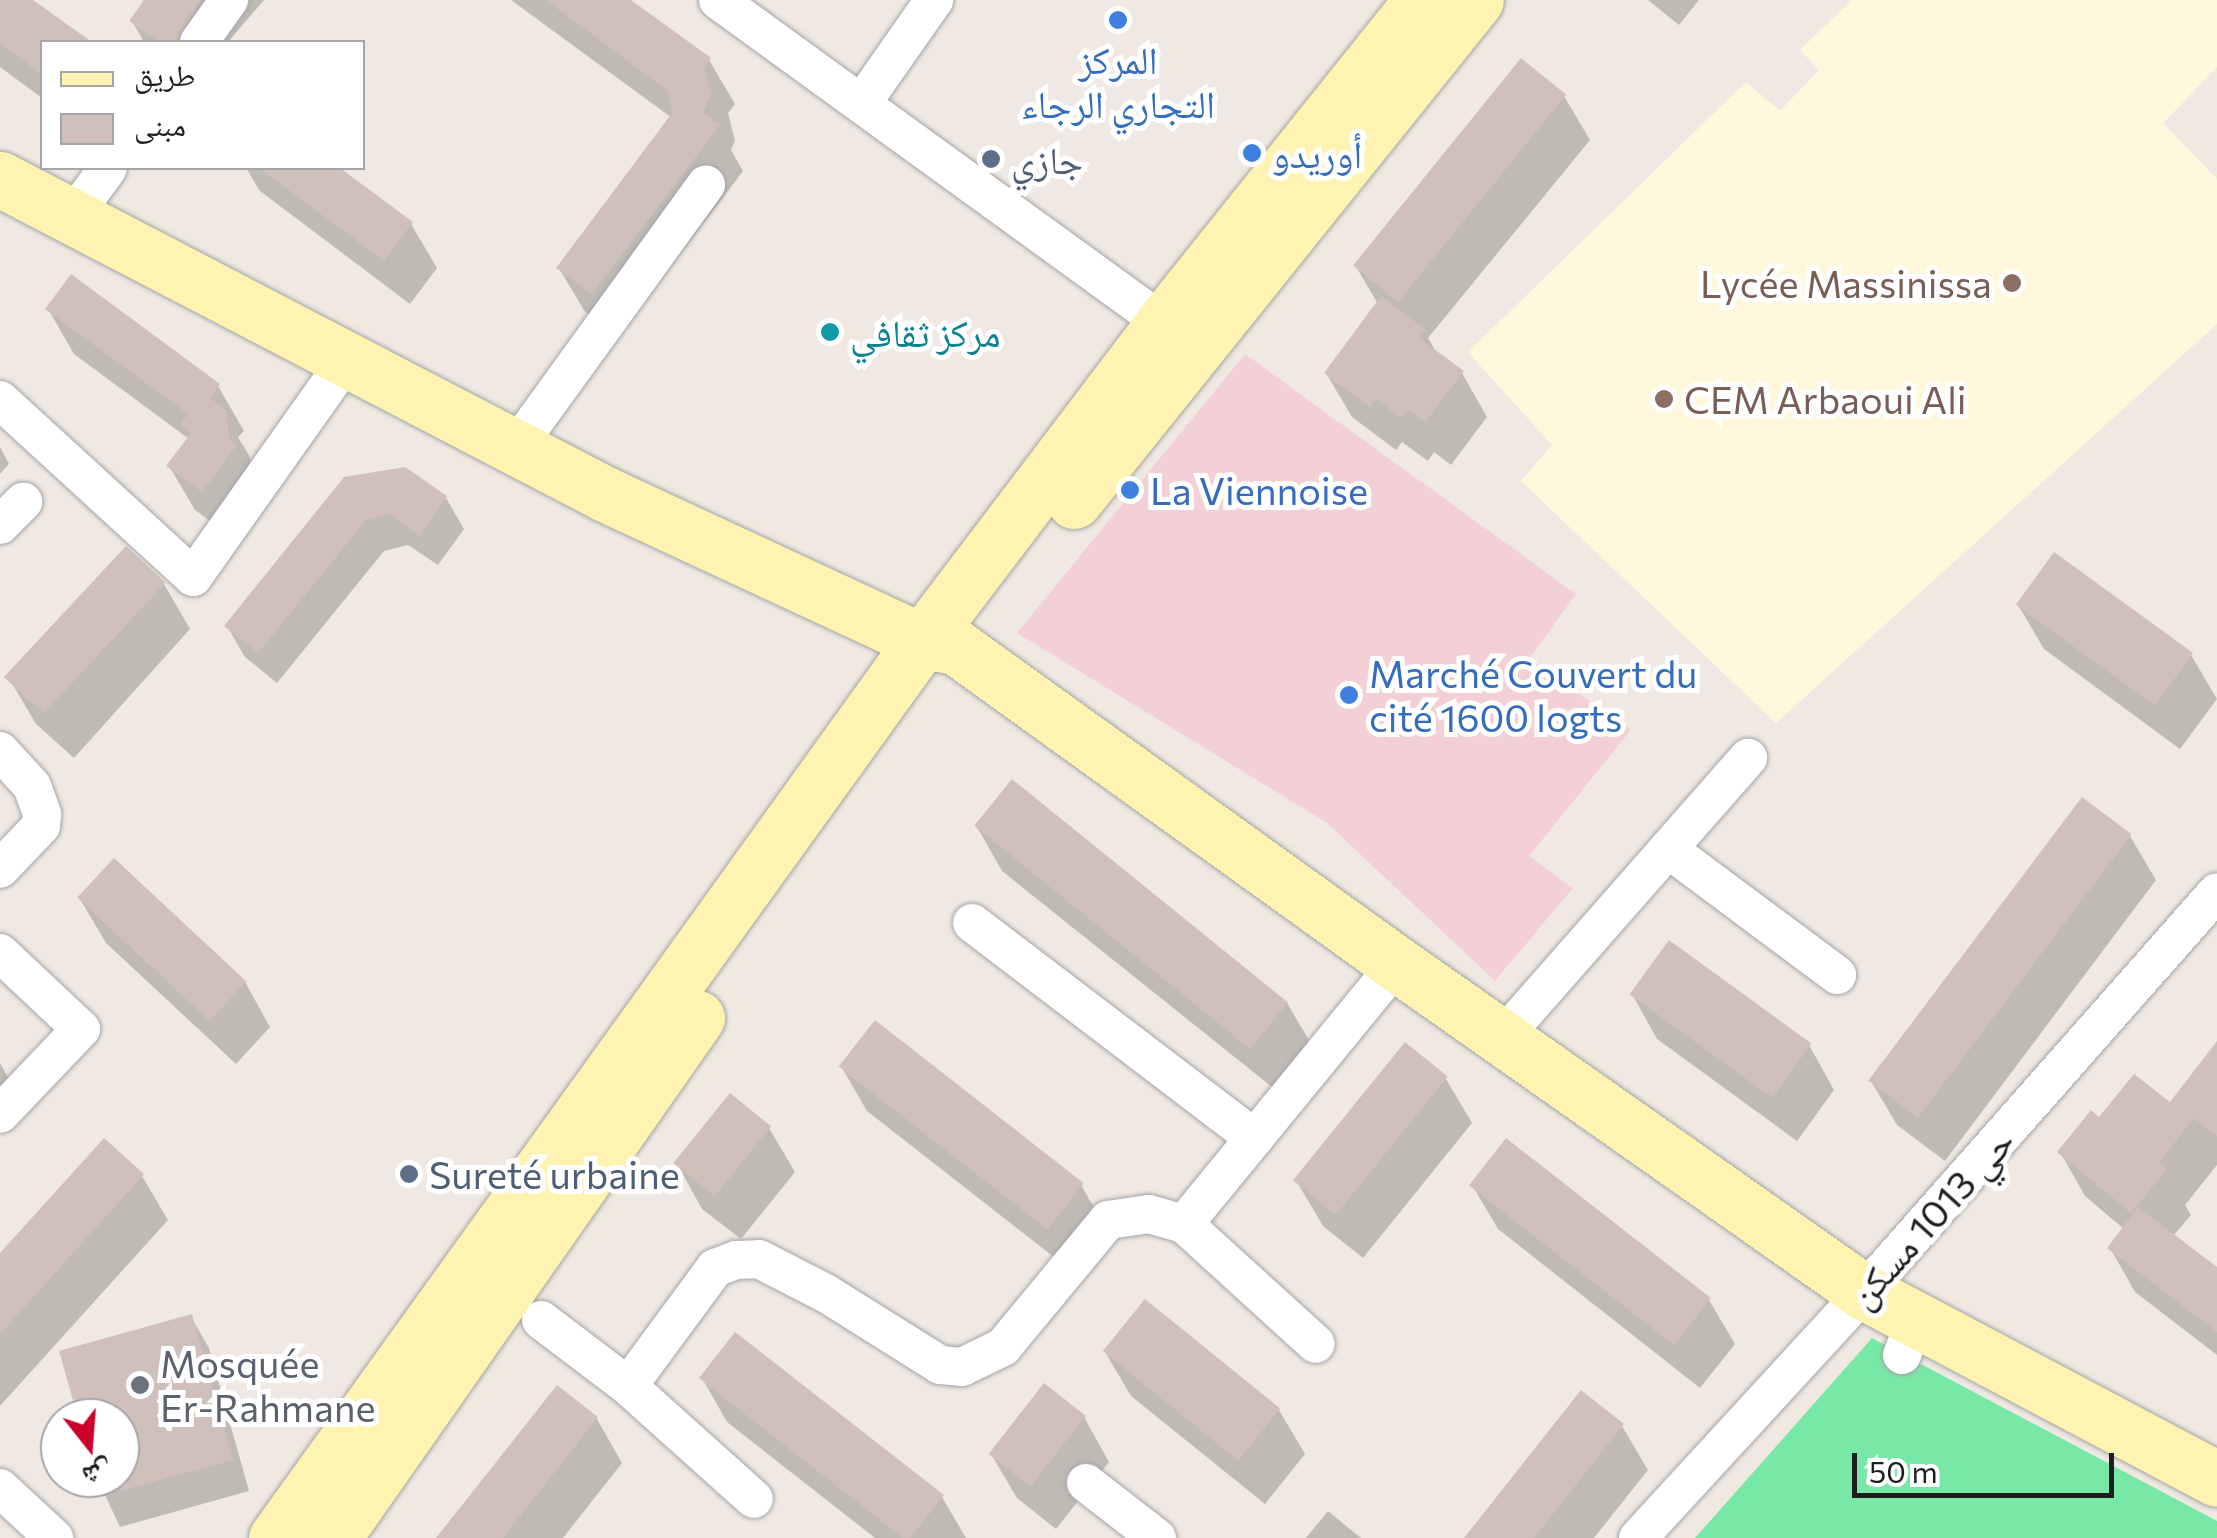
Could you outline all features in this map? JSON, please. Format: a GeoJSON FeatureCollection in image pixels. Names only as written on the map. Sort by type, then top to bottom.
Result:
{"type":"FeatureCollection","features":[{"type":"Feature","properties":{"kind":"main road"},"geometry":{"type":"LineString","coordinates":[[276,1538],[939,644],[1180,335],[1422,0]]}},
{"type":"Feature","properties":{"kind":"main road"},"geometry":{"type":"LineString","coordinates":[[1180,335],[1476,0]]}},
{"type":"Feature","properties":{"kind":"main road"},"geometry":{"type":"LineString","coordinates":[[0,179],[605,494],[939,644],[1864,1292],[1909,1337],[2217,1479]]}},
{"type":"Feature","properties":{"kind":"main road"},"geometry":{"type":"LineString","coordinates":[[333,1538],[939,644]]}},
{"type":"Feature","properties":{"kind":"street"},"geometry":{"type":"LineString","coordinates":[[200,40],[230,0]]}},
{"type":"Feature","properties":{"kind":"street"},"geometry":{"type":"LineString","coordinates":[[718,0],[1180,335]]}},
{"type":"Feature","properties":{"kind":"street"},"geometry":{"type":"LineString","coordinates":[[862,103],[934,0]]}},
{"type":"Feature","properties":{"kind":"street"},"geometry":{"type":"LineString","coordinates":[[73,216],[107,170]]}},
{"type":"Feature","properties":{"kind":"street"},"geometry":{"type":"LineString","coordinates":[[516,446],[706,185]]}},
{"type":"Feature","properties":{"kind":"street"},"geometry":{"type":"LineString","coordinates":[[0,400],[193,577],[348,357]]}},
{"type":"Feature","properties":{"kind":"street"},"geometry":{"type":"LineString","coordinates":[[0,752],[32,786],[42,814],[41,826],[0,869]]}},
{"type":"Feature","properties":{"kind":"street"},"geometry":{"type":"LineString","coordinates":[[1502,1038],[1748,758]]}},
{"type":"Feature","properties":{"kind":"street"},"geometry":{"type":"LineString","coordinates":[[1668,849],[1836,975]]}},
{"type":"Feature","properties":{"kind":"street","name":"حي 1013 مسكن"},"geometry":{"type":"LineString","coordinates":[[1638,1538],[1864,1292],[2217,892]]}},
{"type":"Feature","properties":{"kind":"street"},"geometry":{"type":"LineString","coordinates":[[972,923],[1254,1138]]}},
{"type":"Feature","properties":{"kind":"street"},"geometry":{"type":"LineString","coordinates":[[0,953],[81,1029],[0,1114]]}},
{"type":"Feature","properties":{"kind":"street"},"geometry":{"type":"LineString","coordinates":[[1184,1224],[1397,964]]}},
{"type":"Feature","properties":{"kind":"street"},"geometry":{"type":"LineString","coordinates":[[628,1386],[715,1268],[736,1260],[759,1259],[827,1294],[940,1365],[962,1367],[1003,1348],[1108,1220],[1149,1214],[1184,1224],[1316,1344]]}},
{"type":"Feature","properties":{"kind":"street"},"geometry":{"type":"LineString","coordinates":[[542,1320],[628,1386],[754,1498]]}},
{"type":"Feature","properties":{"kind":"street"},"geometry":{"type":"LineString","coordinates":[[1086,1483],[1158,1538]]}},
{"type":"Feature","properties":{"kind":"street"},"geometry":{"type":"LineString","coordinates":[[0,1488],[54,1538]]}},
{"type":"Feature","properties":{"kind":"shaded area"},"geometry":{"type":"Polygon","coordinates":[[[1852,0],[2217,0],[2217,67],[2163,123],[2217,179],[2217,324],[1776,723],[1521,481],[1552,445],[1468,352],[1746,82],[1780,111],[1819,70],[1800,50],[1852,0]]]}},
{"type":"Feature","properties":{"kind":"shaded area","name":"Marché Couvert du cité 1600 logts"},"geometry":{"type":"Polygon","coordinates":[[[1245,354],[1576,594],[1529,659],[1631,730],[1529,856],[1573,888],[1495,981],[1327,823],[1017,633],[1245,354]]]}},
{"type":"Feature","properties":{"kind":"green space"},"geometry":{"type":"Polygon","coordinates":[[[1872,1338],[2217,1521],[2217,1538],[1695,1538],[1872,1338]]]}},
{"type":"Feature","properties":{"kind":"building"},"geometry":{"type":"Polygon","coordinates":[[[0,0],[33,0],[89,40],[40,40],[40,73],[0,44],[0,0]]]}},
{"type":"Feature","properties":{"kind":"building"},"geometry":{"type":"Polygon","coordinates":[[[144,0],[201,0],[178,40],[156,40],[129,21],[144,0]]]}},
{"type":"Feature","properties":{"kind":"building"},"geometry":{"type":"Polygon","coordinates":[[[546,0],[631,0],[711,58],[704,68],[711,94],[703,113],[720,125],[592,294],[556,268],[672,113],[668,91],[546,0]]]}},
{"type":"Feature","properties":{"kind":"building"},"geometry":{"type":"Polygon","coordinates":[[[1521,58],[1566,95],[1398,302],[1353,265],[1521,58]]]}},
{"type":"Feature","properties":{"kind":"building"},"geometry":{"type":"Polygon","coordinates":[[[262,170],[343,170],[413,222],[384,261],[262,170]]]}},
{"type":"Feature","properties":{"kind":"building"},"geometry":{"type":"Polygon","coordinates":[[[71,274],[220,384],[210,398],[226,410],[229,439],[237,445],[202,492],[166,466],[191,433],[180,425],[188,414],[45,309],[71,274]]]}},
{"type":"Feature","properties":{"kind":"building"},"geometry":{"type":"Polygon","coordinates":[[[1381,296],[1426,330],[1419,338],[1464,371],[1425,422],[1408,410],[1401,418],[1376,399],[1370,407],[1324,373],[1381,296]]]}},
{"type":"Feature","properties":{"kind":"building"},"geometry":{"type":"Polygon","coordinates":[[[405,467],[447,496],[420,536],[388,514],[366,520],[258,653],[224,626],[344,477],[405,467]]]}},
{"type":"Feature","properties":{"kind":"building"},"geometry":{"type":"Polygon","coordinates":[[[126,546],[165,583],[43,714],[4,677],[126,546]]]}},
{"type":"Feature","properties":{"kind":"building"},"geometry":{"type":"Polygon","coordinates":[[[2054,552],[2193,653],[2155,706],[2016,605],[2054,552]]]}},
{"type":"Feature","properties":{"kind":"building"},"geometry":{"type":"Polygon","coordinates":[[[1012,779],[1288,1002],[1250,1049],[974,826],[1012,779]]]}},
{"type":"Feature","properties":{"kind":"building"},"geometry":{"type":"Polygon","coordinates":[[[2082,797],[2132,834],[1918,1118],[1868,1081],[2082,797]]]}},
{"type":"Feature","properties":{"kind":"building"},"geometry":{"type":"Polygon","coordinates":[[[114,858],[246,981],[210,1021],[77,897],[114,858]]]}},
{"type":"Feature","properties":{"kind":"building"},"geometry":{"type":"Polygon","coordinates":[[[1669,940],[1811,1043],[1772,1098],[1630,994],[1669,940]]]}},
{"type":"Feature","properties":{"kind":"building"},"geometry":{"type":"Polygon","coordinates":[[[875,1020],[1084,1183],[1047,1230],[839,1066],[875,1020]]]}},
{"type":"Feature","properties":{"kind":"building"},"geometry":{"type":"Polygon","coordinates":[[[2217,1041],[2217,1136],[2194,1118],[2159,1162],[2167,1169],[2131,1213],[2057,1152],[2091,1110],[2099,1117],[2134,1074],[2170,1102],[2217,1041]]]}},
{"type":"Feature","properties":{"kind":"building"},"geometry":{"type":"Polygon","coordinates":[[[1405,1042],[1448,1077],[1336,1215],[1293,1180],[1405,1042]]]}},
{"type":"Feature","properties":{"kind":"building"},"geometry":{"type":"Polygon","coordinates":[[[730,1093],[771,1126],[715,1196],[673,1163],[730,1093]]]}},
{"type":"Feature","properties":{"kind":"building"},"geometry":{"type":"Polygon","coordinates":[[[104,1138],[144,1174],[0,1334],[0,1253],[104,1138]]]}},
{"type":"Feature","properties":{"kind":"building"},"geometry":{"type":"Polygon","coordinates":[[[1506,1138],[1711,1298],[1674,1345],[1469,1185],[1506,1138]]]}},
{"type":"Feature","properties":{"kind":"building"},"geometry":{"type":"Polygon","coordinates":[[[2138,1207],[2217,1267],[2217,1332],[2107,1248],[2138,1207]]]}},
{"type":"Feature","properties":{"kind":"building"},"geometry":{"type":"Polygon","coordinates":[[[1145,1299],[1280,1409],[1238,1461],[1103,1351],[1145,1299]]]}},
{"type":"Feature","properties":{"kind":"building","name":"Mosquée Er-Rahmane"},"geometry":{"type":"Polygon","coordinates":[[[192,1314],[233,1460],[140,1486],[140,1398],[72,1398],[59,1351],[192,1314]]]}},
{"type":"Feature","properties":{"kind":"building"},"geometry":{"type":"Polygon","coordinates":[[[735,1332],[944,1495],[910,1538],[903,1538],[699,1378],[735,1332]]]}},
{"type":"Feature","properties":{"kind":"building"},"geometry":{"type":"Polygon","coordinates":[[[1044,1383],[1086,1416],[1030,1487],[989,1454],[1044,1383]]]}},
{"type":"Feature","properties":{"kind":"building"},"geometry":{"type":"Polygon","coordinates":[[[557,1385],[598,1417],[503,1538],[436,1538],[557,1385]]]}},
{"type":"Feature","properties":{"kind":"building"},"geometry":{"type":"Polygon","coordinates":[[[1581,1390],[1624,1424],[1534,1538],[1464,1538],[1581,1390]]]}},
{"type":"Feature","properties":{"kind":"place","name":"المركز التجاري الرجاء"},"geometry":{"type":"Point","coordinates":[1118,20]}},
{"type":"Feature","properties":{"kind":"place","name":"أوريدو"},"geometry":{"type":"Point","coordinates":[1252,153]}},
{"type":"Feature","properties":{"kind":"place","name":"جازي"},"geometry":{"type":"Point","coordinates":[991,159]}},
{"type":"Feature","properties":{"kind":"place","name":"Lycée Massinissa"},"geometry":{"type":"Point","coordinates":[2012,283]}},
{"type":"Feature","properties":{"kind":"place","name":"مركز ثقافي"},"geometry":{"type":"Point","coordinates":[830,332]}},
{"type":"Feature","properties":{"kind":"place","name":"CEM Arbaoui Ali"},"geometry":{"type":"Point","coordinates":[1664,399]}},
{"type":"Feature","properties":{"kind":"place","name":"La Viennoise"},"geometry":{"type":"Point","coordinates":[1130,490]}},
{"type":"Feature","properties":{"kind":"place","name":"Marché Couvert du cité 1600 logts"},"geometry":{"type":"Point","coordinates":[1349,695]}},
{"type":"Feature","properties":{"kind":"place","name":"Sureté urbaine"},"geometry":{"type":"Point","coordinates":[409,1174]}},
{"type":"Feature","properties":{"kind":"place","name":"Mosquée Er-Rahmane"},"geometry":{"type":"Point","coordinates":[140,1385]}}]}
